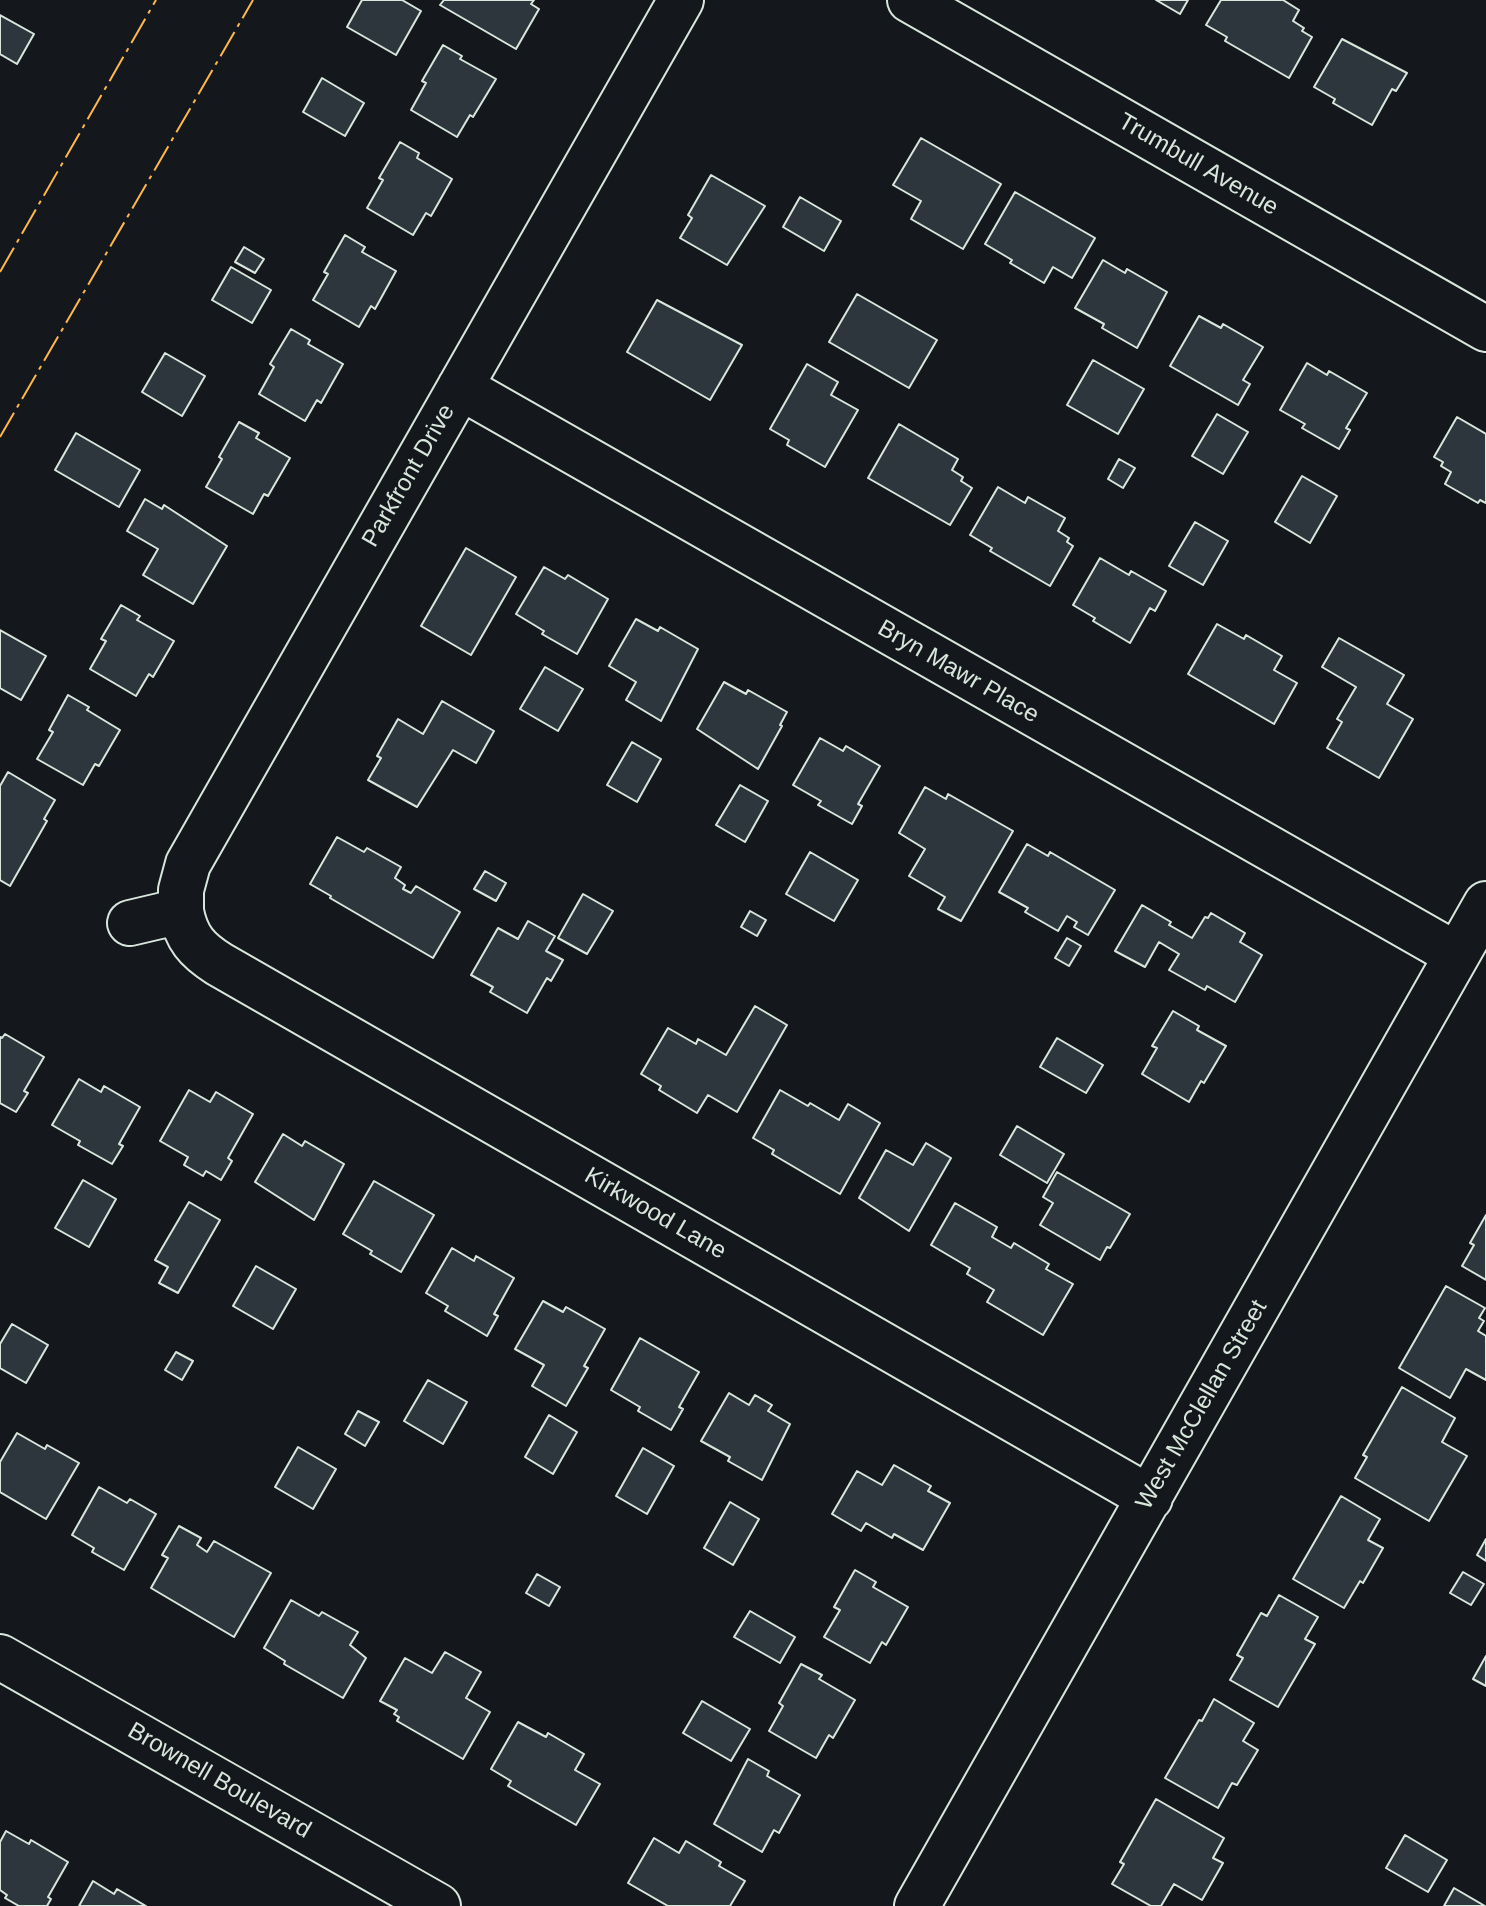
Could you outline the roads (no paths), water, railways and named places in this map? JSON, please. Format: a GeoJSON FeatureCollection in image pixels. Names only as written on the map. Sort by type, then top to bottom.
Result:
{"type":"FeatureCollection","features":[{"type":"Feature","properties":{"kind":"street","name":"Parkfront Drive"},"geometry":{"type":"LineString","coordinates":[[181,911],[181,890],[188,864],[681,0]]}},
{"type":"Feature","properties":{"kind":"street","name":"Trumbull Avenue"},"geometry":{"type":"LineString","coordinates":[[910,0],[1486,329]]}},
{"type":"Feature","properties":{"kind":"street","name":"Bryn Mawr Place"},"geometry":{"type":"LineString","coordinates":[[460,387],[1457,955]]}},
{"type":"Feature","properties":{"kind":"street","name":"West McClellan Street"},"geometry":{"type":"LineString","coordinates":[[917,1906],[1486,904]]}},
{"type":"Feature","properties":{"kind":"street"},"geometry":{"type":"LineString","coordinates":[[130,923],[181,911]]}},
{"type":"Feature","properties":{"kind":"street","name":"Kirkwood Lane"},"geometry":{"type":"LineString","coordinates":[[181,911],[188,937],[201,952],[219,964],[1150,1498]]}},
{"type":"Feature","properties":{"kind":"street","name":"Brownell Boulevard"},"geometry":{"type":"LineString","coordinates":[[0,1657],[438,1906]]}}]}
